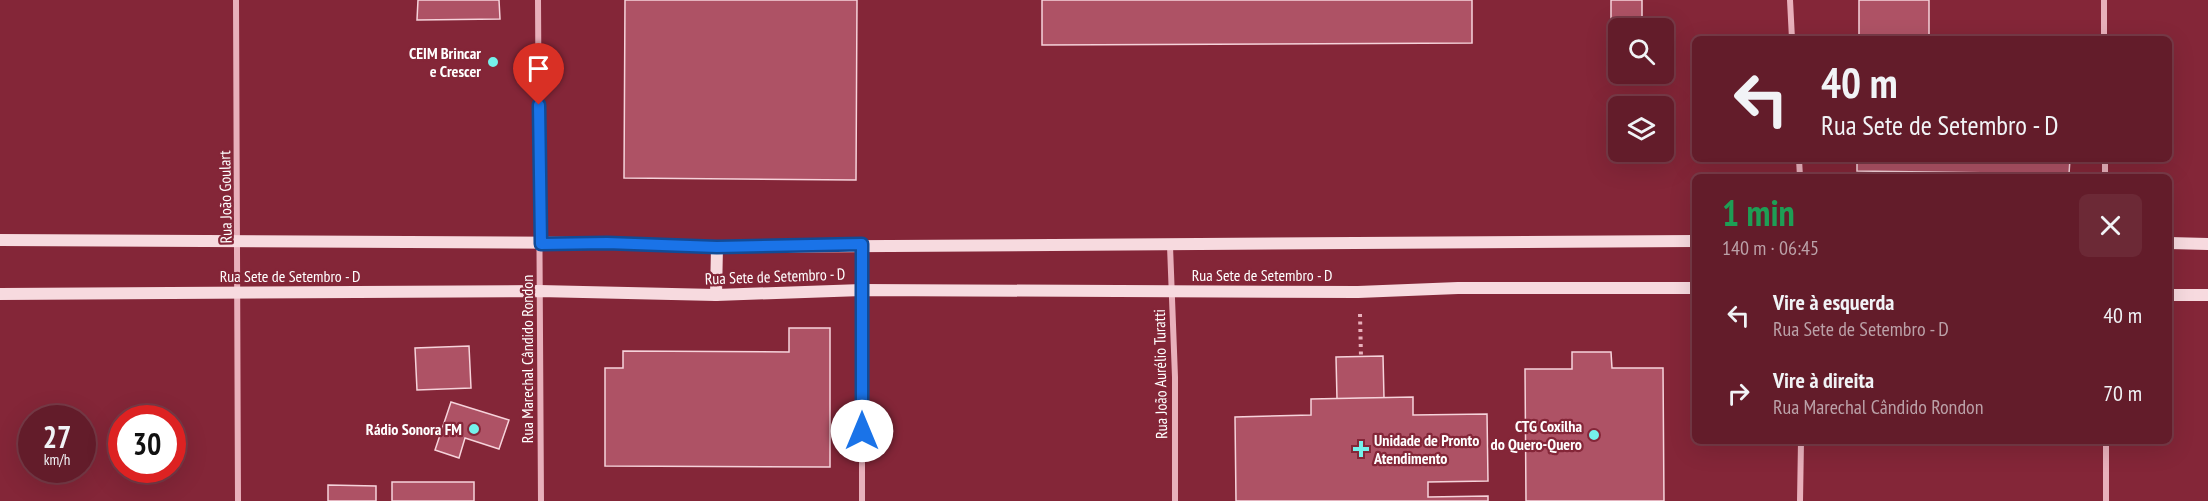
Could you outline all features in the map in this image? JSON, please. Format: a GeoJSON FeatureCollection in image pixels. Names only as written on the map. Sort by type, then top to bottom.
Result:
{"type":"FeatureCollection","features":[{"type":"Feature","properties":{"kind":"street","name":"Rua João Goulart"},"geometry":{"type":"LineString","coordinates":[[236,0],[239,240],[237,501]]}},
{"type":"Feature","properties":{"kind":"street","name":"Rua Marechal Cândido Rondon"},"geometry":{"type":"LineString","coordinates":[[538,0],[541,501]]}},
{"type":"Feature","properties":{"kind":"street"},"geometry":{"type":"LineString","coordinates":[[1790,0],[1792,36]]}},
{"type":"Feature","properties":{"kind":"street"},"geometry":{"type":"LineString","coordinates":[[2104,0],[2104,36]]}},
{"type":"Feature","properties":{"kind":"street","name":"Rua Sete de Setembro - D"},"geometry":{"type":"LineString","coordinates":[[0,240],[607,243],[717,247],[862,244],[1170,246],[1692,242]]}},
{"type":"Feature","properties":{"kind":"street"},"geometry":{"type":"LineString","coordinates":[[2172,243],[2208,244]]}},
{"type":"Feature","properties":{"kind":"street"},"geometry":{"type":"LineString","coordinates":[[862,244],[862,501]]}},
{"type":"Feature","properties":{"kind":"street","name":"Rua João Aurélio Turatti"},"geometry":{"type":"LineString","coordinates":[[1170,246],[1175,377],[1175,501]]}},
{"type":"Feature","properties":{"kind":"street"},"geometry":{"type":"LineString","coordinates":[[716,295],[717,247]]}},
{"type":"Feature","properties":{"kind":"street","name":"Rua Sete de Setembro - D"},"geometry":{"type":"LineString","coordinates":[[0,294],[539,291],[716,295],[862,290],[1358,292],[1458,288],[1692,288]]}},
{"type":"Feature","properties":{"kind":"street"},"geometry":{"type":"LineString","coordinates":[[2172,295],[2208,295]]}},
{"type":"Feature","properties":{"kind":"street"},"geometry":{"type":"LineString","coordinates":[[1800,501],[1801,444]]}},
{"type":"Feature","properties":{"kind":"street"},"geometry":{"type":"LineString","coordinates":[[2106,444],[2106,501]]}},
{"type":"Feature","properties":{"kind":"path"},"geometry":{"type":"LineString","coordinates":[[1358,292],[1361,357]]}},
{"type":"Feature","properties":{"kind":"building"},"geometry":{"type":"Polygon","coordinates":[[[418,0],[499,0],[500,19],[417,20],[418,0]]]}},
{"type":"Feature","properties":{"kind":"building"},"geometry":{"type":"Polygon","coordinates":[[[625,0],[857,0],[856,180],[624,178],[625,0]]]}},
{"type":"Feature","properties":{"kind":"building"},"geometry":{"type":"Polygon","coordinates":[[[1042,0],[1472,0],[1472,43],[1042,45],[1042,0]]]}},
{"type":"Feature","properties":{"kind":"building"},"geometry":{"type":"Polygon","coordinates":[[[1611,0],[1642,0],[1642,18],[1611,18],[1611,0]]]}},
{"type":"Feature","properties":{"kind":"building"},"geometry":{"type":"Polygon","coordinates":[[[1859,0],[1929,0],[1929,36],[1859,36],[1859,0]]]}},
{"type":"Feature","properties":{"kind":"building"},"geometry":{"type":"Polygon","coordinates":[[[1857,162],[2070,162],[2069,174],[1857,171],[1857,162]]]}},
{"type":"Feature","properties":{"kind":"building"},"geometry":{"type":"Polygon","coordinates":[[[789,328],[830,328],[830,467],[605,466],[605,368],[623,368],[623,351],[789,352],[789,328]]]}},
{"type":"Feature","properties":{"kind":"building"},"geometry":{"type":"Polygon","coordinates":[[[469,346],[471,388],[417,390],[415,348],[469,346]]]}},
{"type":"Feature","properties":{"kind":"building","name":"CTG Coxilha do Quero-Quero"},"geometry":{"type":"Polygon","coordinates":[[[1572,352],[1611,352],[1612,368],[1663,368],[1664,501],[1526,501],[1525,369],[1572,369],[1572,352]]]}},
{"type":"Feature","properties":{"kind":"building"},"geometry":{"type":"Polygon","coordinates":[[[1383,356],[1384,398],[1337,399],[1336,357],[1383,356]]]}},
{"type":"Feature","properties":{"kind":"building","name":"Unidade de Pronto Atendimento"},"geometry":{"type":"Polygon","coordinates":[[[1413,397],[1413,415],[1487,414],[1488,481],[1428,482],[1428,497],[1488,496],[1488,501],[1236,501],[1235,417],[1311,415],[1311,399],[1413,397]]]}},
{"type":"Feature","properties":{"kind":"building","name":"Rádio Sonora FM"},"geometry":{"type":"Polygon","coordinates":[[[451,402],[509,420],[499,449],[465,438],[459,458],[435,450],[451,402]]]}},
{"type":"Feature","properties":{"kind":"building"},"geometry":{"type":"Polygon","coordinates":[[[392,482],[474,482],[474,501],[392,501],[392,482]]]}},
{"type":"Feature","properties":{"kind":"building"},"geometry":{"type":"Polygon","coordinates":[[[328,485],[376,486],[376,501],[328,501],[328,485]]]}},
{"type":"Feature","properties":{"kind":"place","name":"CEIM Brincar e Crescer"},"geometry":{"type":"Point","coordinates":[493,62]}},
{"type":"Feature","properties":{"kind":"place","name":"Rádio Sonora FM"},"geometry":{"type":"Point","coordinates":[474,429]}},
{"type":"Feature","properties":{"kind":"place","name":"CTG Coxilha do Quero-Quero"},"geometry":{"type":"Point","coordinates":[1594,435]}},
{"type":"Feature","properties":{"kind":"place","name":"Unidade de Pronto Atendimento"},"geometry":{"type":"Point","coordinates":[1361,449]}},
{"type":"Feature","properties":{"kind":"route"},"geometry":{"type":"LineString","coordinates":[[539,105],[541,244],[607,243],[717,247],[862,244],[862,431]]}}]}
